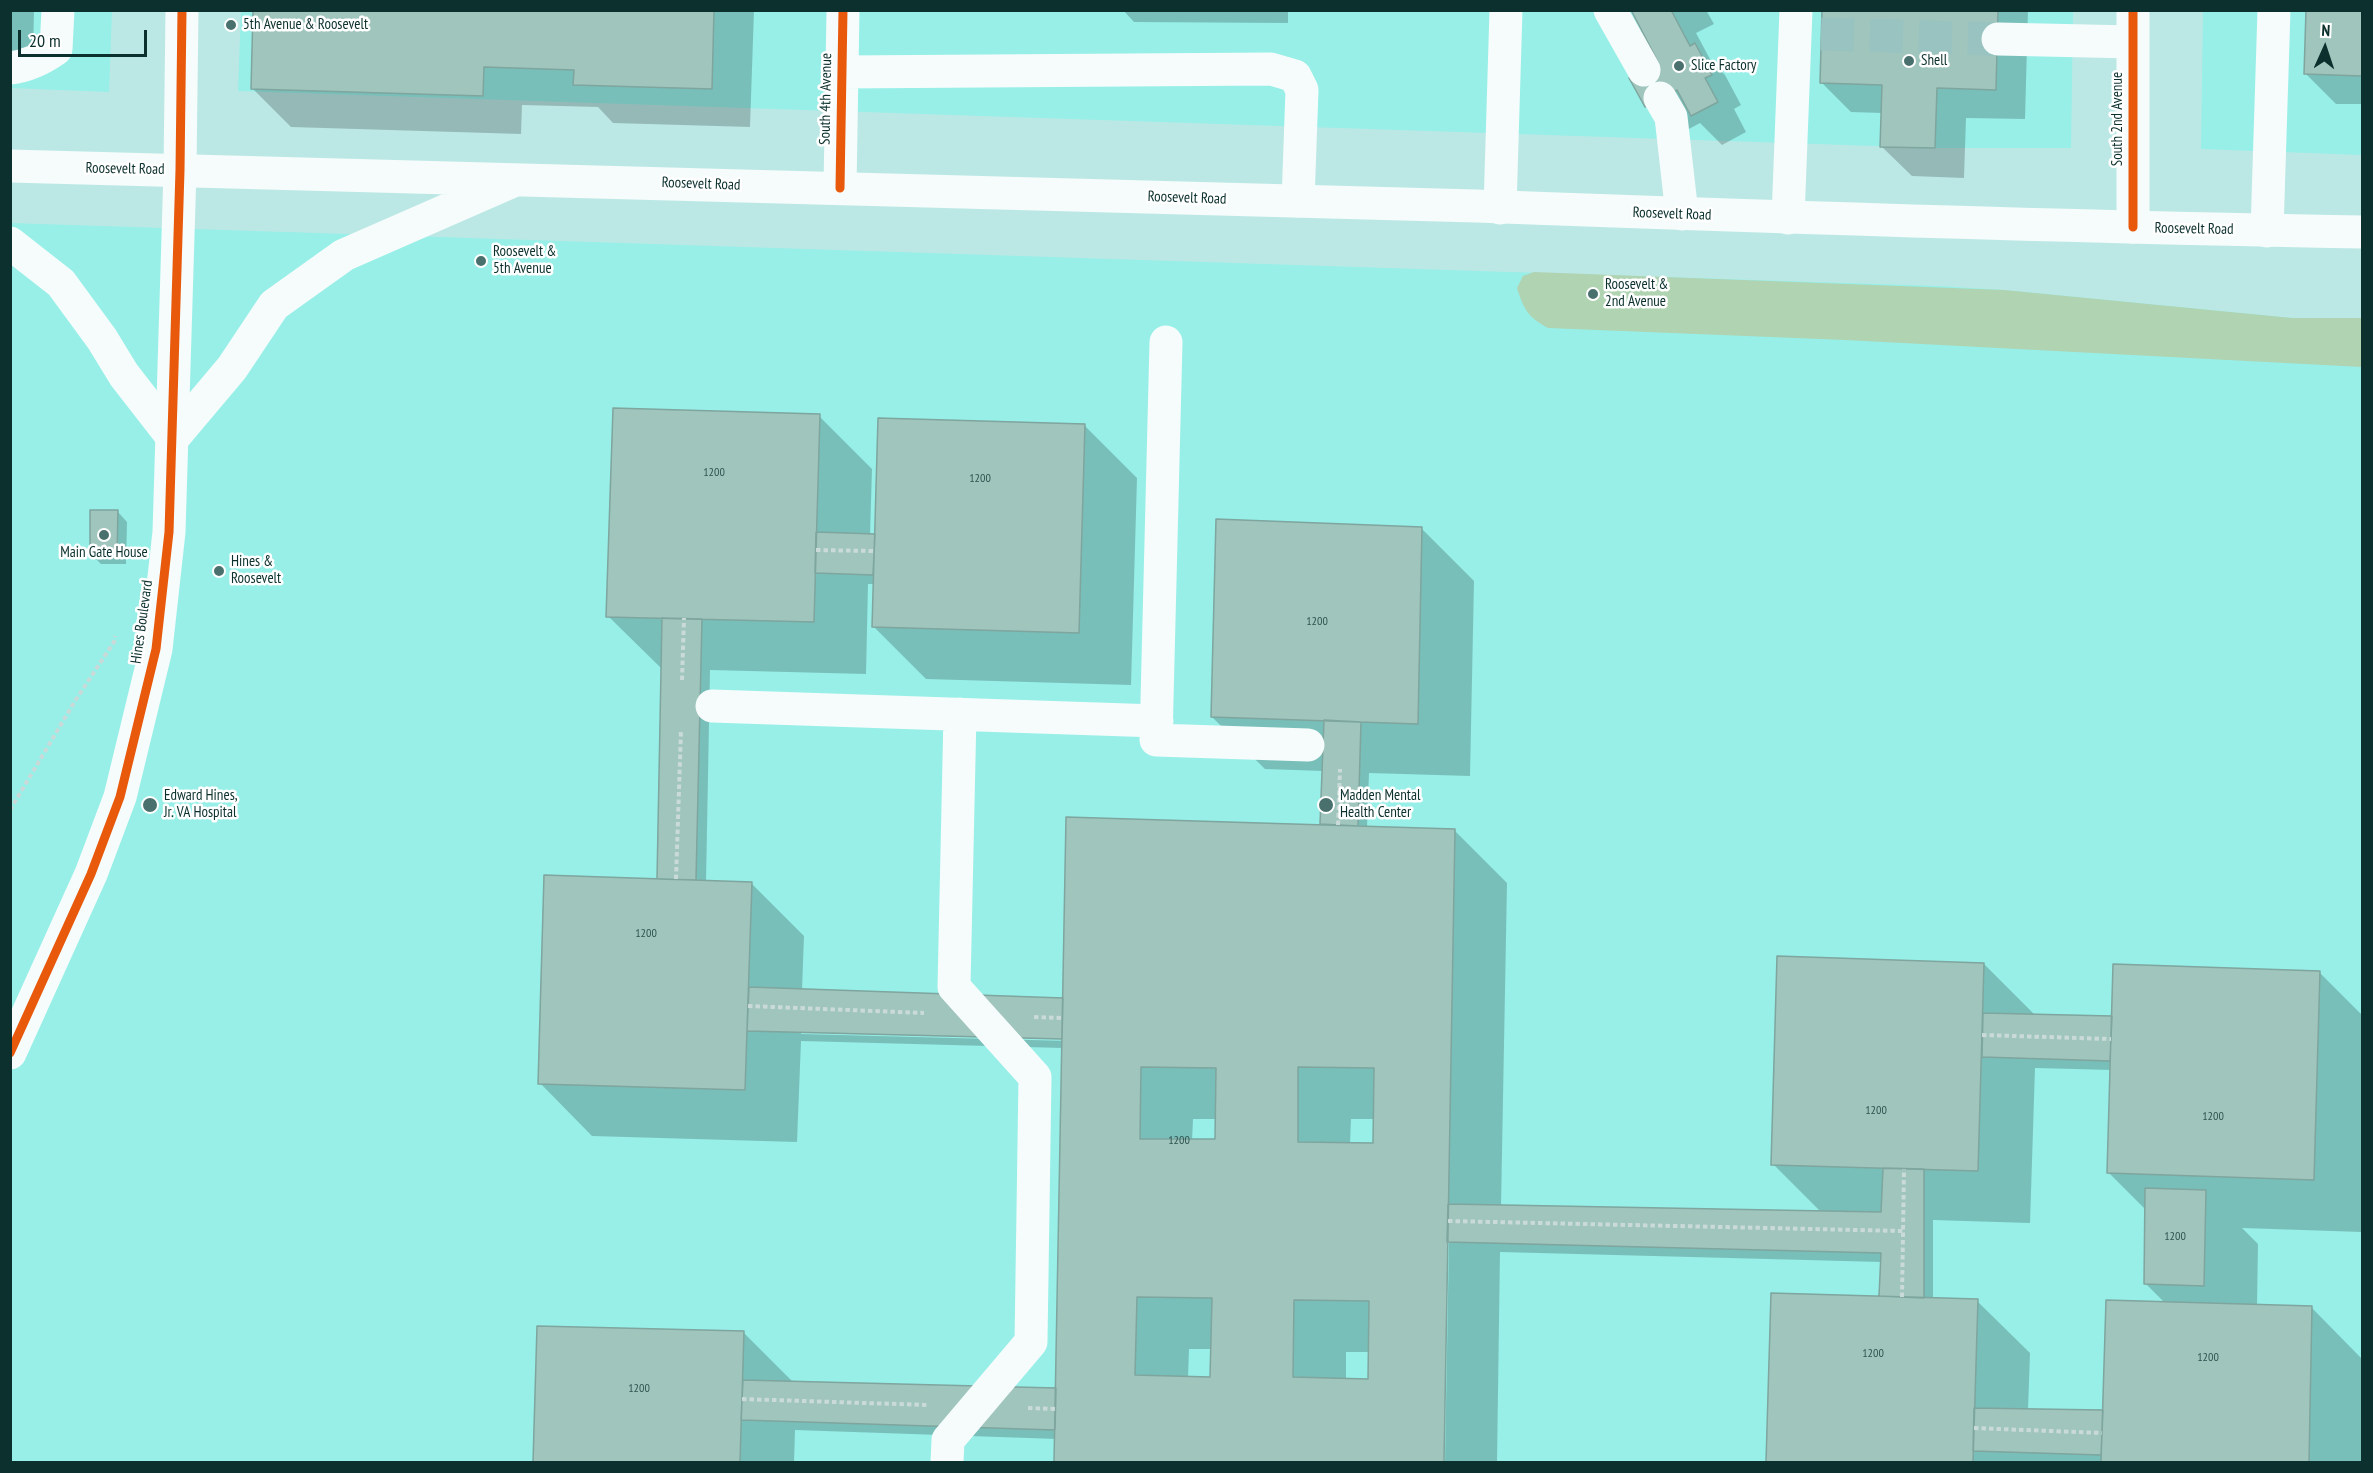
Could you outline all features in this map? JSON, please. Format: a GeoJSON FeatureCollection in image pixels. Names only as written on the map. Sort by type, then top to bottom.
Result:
{"type":"FeatureCollection","features":[{"type":"Feature","properties":{"kind":"main road"},"geometry":{"type":"LineString","coordinates":[[10,68],[23,67],[56,49],[58,10]]}},
{"type":"Feature","properties":{"kind":"main road","name":"Hines Boulevard"},"geometry":{"type":"LineString","coordinates":[[10,1053],[91,874],[120,797],[156,649],[169,532],[173,438],[182,10]]}},
{"type":"Feature","properties":{"kind":"main road","name":"South 4th Avenue"},"geometry":{"type":"LineString","coordinates":[[840,188],[843,10]]}},
{"type":"Feature","properties":{"kind":"main road"},"geometry":{"type":"LineString","coordinates":[[1500,207],[1506,10]]}},
{"type":"Feature","properties":{"kind":"main road"},"geometry":{"type":"LineString","coordinates":[[1610,10],[1644,70]]}},
{"type":"Feature","properties":{"kind":"main road"},"geometry":{"type":"LineString","coordinates":[[2267,231],[2274,10]]}},
{"type":"Feature","properties":{"kind":"main road"},"geometry":{"type":"LineString","coordinates":[[1788,218],[1804,26]]}},
{"type":"Feature","properties":{"kind":"main road"},"geometry":{"type":"LineString","coordinates":[[1998,39],[2133,26]]}},
{"type":"Feature","properties":{"kind":"main road","name":"South 2nd Avenue"},"geometry":{"type":"LineString","coordinates":[[2133,26],[2133,227]]}},
{"type":"Feature","properties":{"kind":"main road"},"geometry":{"type":"LineString","coordinates":[[842,72],[1271,69],[1295,76],[1302,90],[1298,201]]}},
{"type":"Feature","properties":{"kind":"main road"},"geometry":{"type":"LineString","coordinates":[[1660,98],[1671,117],[1682,214]]}},
{"type":"Feature","properties":{"kind":"main road","name":"Roosevelt Road"},"geometry":{"type":"LineString","coordinates":[[10,166],[519,178],[1500,207],[1788,218],[2362,232]]}},
{"type":"Feature","properties":{"kind":"main road"},"geometry":{"type":"LineString","coordinates":[[10,243],[61,283],[102,339],[124,375],[173,438],[232,368],[274,305],[344,255],[519,178]]}},
{"type":"Feature","properties":{"kind":"main road"},"geometry":{"type":"LineString","coordinates":[[1166,342],[1156,740],[1308,745]]}},
{"type":"Feature","properties":{"kind":"main road"},"geometry":{"type":"LineString","coordinates":[[712,706],[1157,721]]}},
{"type":"Feature","properties":{"kind":"main road"},"geometry":{"type":"LineString","coordinates":[[947,1462],[948,1440],[1031,1342],[1035,1077],[954,987],[960,714]]}},
{"type":"Feature","properties":{"kind":"path"},"geometry":{"type":"LineString","coordinates":[[816,550],[874,551]]}},
{"type":"Feature","properties":{"kind":"path"},"geometry":{"type":"LineString","coordinates":[[682,690],[684,618]]}},
{"type":"Feature","properties":{"kind":"path"},"geometry":{"type":"LineString","coordinates":[[10,810],[75,701],[114,642],[116,632]]}},
{"type":"Feature","properties":{"kind":"path"},"geometry":{"type":"LineString","coordinates":[[676,879],[681,725]]}},
{"type":"Feature","properties":{"kind":"path"},"geometry":{"type":"LineString","coordinates":[[1338,825],[1340,768]]}},
{"type":"Feature","properties":{"kind":"path"},"geometry":{"type":"LineString","coordinates":[[748,1006],[934,1013]]}},
{"type":"Feature","properties":{"kind":"path"},"geometry":{"type":"LineString","coordinates":[[1027,1017],[1062,1018]]}},
{"type":"Feature","properties":{"kind":"path"},"geometry":{"type":"LineString","coordinates":[[1982,1035],[2111,1039]]}},
{"type":"Feature","properties":{"kind":"path"},"geometry":{"type":"LineString","coordinates":[[1902,1297],[1904,1169]]}},
{"type":"Feature","properties":{"kind":"path"},"geometry":{"type":"LineString","coordinates":[[1448,1221],[1903,1231]]}},
{"type":"Feature","properties":{"kind":"path"},"geometry":{"type":"LineString","coordinates":[[742,1399],[928,1405]]}},
{"type":"Feature","properties":{"kind":"path"},"geometry":{"type":"LineString","coordinates":[[1021,1408],[1056,1409]]}},
{"type":"Feature","properties":{"kind":"path"},"geometry":{"type":"LineString","coordinates":[[1974,1428],[2102,1432]]}},
{"type":"Feature","properties":{"kind":"shaded area"},"geometry":{"type":"Polygon","coordinates":[[[241,10],[2073,11],[2071,148],[1935,148],[238,91],[241,10]]]}},
{"type":"Feature","properties":{"kind":"shaded area"},"geometry":{"type":"Polygon","coordinates":[[[11,11],[112,11],[109,92],[11,88],[11,11]]]}},
{"type":"Feature","properties":{"kind":"shaded area"},"geometry":{"type":"Polygon","coordinates":[[[2203,11],[2362,11],[2362,155],[2201,149],[2203,11]]]}},
{"type":"Feature","properties":{"kind":"shaded area","name":"Madden Mental Health Center"},"geometry":{"type":"Polygon","coordinates":[[[10,223],[1938,286],[2004,290],[2292,318],[2362,318],[2362,1462],[11,1462],[10,223]]]}},
{"type":"Feature","properties":{"kind":"green space"},"geometry":{"type":"Polygon","coordinates":[[[1534,272],[2004,290],[2292,318],[2362,318],[2362,367],[1845,340],[1548,328],[1528,312],[1517,288],[1523,276],[1534,272]]]}},
{"type":"Feature","properties":{"kind":"building"},"geometry":{"type":"Polygon","coordinates":[[[253,10],[714,10],[712,89],[573,85],[574,70],[484,67],[483,96],[251,89],[253,10]]]}},
{"type":"Feature","properties":{"kind":"building","name":"Slice Factory"},"geometry":{"type":"Polygon","coordinates":[[[1631,10],[1671,10],[1690,46],[1695,43],[1712,75],[1705,78],[1718,102],[1691,116],[1677,90],[1645,107],[1629,78],[1658,62],[1631,10]]]}},
{"type":"Feature","properties":{"kind":"building","name":"Shell"},"geometry":{"type":"Polygon","coordinates":[[[1822,10],[1998,10],[1996,90],[1937,88],[1935,148],[1880,147],[1882,85],[1820,83],[1822,10]]]}},
{"type":"Feature","properties":{"kind":"building"},"geometry":{"type":"Polygon","coordinates":[[[2306,10],[2362,10],[2362,76],[2304,74],[2306,10]]]}},
{"type":"Feature","properties":{"kind":"building"},"geometry":{"type":"Polygon","coordinates":[[[613,408],[820,414],[814,622],[606,617],[613,408]]]}},
{"type":"Feature","properties":{"kind":"building"},"geometry":{"type":"Polygon","coordinates":[[[878,418],[1085,424],[1079,633],[872,627],[878,418]]]}},
{"type":"Feature","properties":{"kind":"building","name":"Main Gate House"},"geometry":{"type":"Polygon","coordinates":[[[90,510],[118,510],[117,554],[90,554],[90,510]]]}},
{"type":"Feature","properties":{"kind":"building"},"geometry":{"type":"Polygon","coordinates":[[[1216,519],[1422,527],[1418,724],[1211,717],[1216,519]]]}},
{"type":"Feature","properties":{"kind":"building"},"geometry":{"type":"Polygon","coordinates":[[[816,532],[875,534],[873,575],[815,573],[816,532]]]}},
{"type":"Feature","properties":{"kind":"building"},"geometry":{"type":"Polygon","coordinates":[[[662,618],[702,619],[696,880],[657,879],[662,618]]]}},
{"type":"Feature","properties":{"kind":"building"},"geometry":{"type":"Polygon","coordinates":[[[1324,720],[1361,722],[1358,826],[1320,824],[1324,720]]]}},
{"type":"Feature","properties":{"kind":"building"},"geometry":{"type":"Polygon","coordinates":[[[1066,817],[1455,829],[1444,1462],[1054,1462],[1066,817]],[[1141,1067],[1140,1139],[1215,1139],[1216,1068],[1141,1067]],[[1298,1067],[1298,1142],[1373,1143],[1374,1068],[1298,1067]],[[1137,1297],[1135,1375],[1210,1377],[1212,1298],[1137,1297]],[[1294,1300],[1293,1377],[1368,1379],[1369,1301],[1294,1300]]]}},
{"type":"Feature","properties":{"kind":"building"},"geometry":{"type":"Polygon","coordinates":[[[544,875],[752,882],[745,1090],[538,1084],[544,875]]]}},
{"type":"Feature","properties":{"kind":"building"},"geometry":{"type":"Polygon","coordinates":[[[1777,956],[1984,963],[1978,1171],[1771,1165],[1777,956]]]}},
{"type":"Feature","properties":{"kind":"building"},"geometry":{"type":"Polygon","coordinates":[[[2113,964],[2320,971],[2314,1180],[2107,1173],[2113,964]]]}},
{"type":"Feature","properties":{"kind":"building"},"geometry":{"type":"Polygon","coordinates":[[[749,987],[1063,998],[1062,1039],[747,1031],[749,987]]]}},
{"type":"Feature","properties":{"kind":"building"},"geometry":{"type":"Polygon","coordinates":[[[1983,1013],[2112,1016],[2110,1061],[1982,1057],[1983,1013]]]}},
{"type":"Feature","properties":{"kind":"building"},"geometry":{"type":"Polygon","coordinates":[[[1883,1168],[1924,1169],[1924,1298],[1879,1296],[1881,1253],[1447,1242],[1448,1204],[1881,1212],[1883,1168]]]}},
{"type":"Feature","properties":{"kind":"building"},"geometry":{"type":"Polygon","coordinates":[[[2145,1188],[2206,1190],[2204,1286],[2144,1284],[2145,1188]]]}},
{"type":"Feature","properties":{"kind":"building"},"geometry":{"type":"Polygon","coordinates":[[[1771,1293],[1978,1299],[1973,1462],[1766,1462],[1771,1293]]]}},
{"type":"Feature","properties":{"kind":"building"},"geometry":{"type":"Polygon","coordinates":[[[2106,1300],[2312,1306],[2309,1462],[2101,1462],[2106,1300]]]}},
{"type":"Feature","properties":{"kind":"building"},"geometry":{"type":"Polygon","coordinates":[[[537,1326],[744,1331],[740,1462],[533,1462],[537,1326]]]}},
{"type":"Feature","properties":{"kind":"building"},"geometry":{"type":"Polygon","coordinates":[[[743,1380],[1056,1388],[1055,1430],[741,1420],[743,1380]]]}},
{"type":"Feature","properties":{"kind":"building"},"geometry":{"type":"Polygon","coordinates":[[[1974,1408],[2103,1410],[2101,1455],[1973,1451],[1974,1408]]]}},
{"type":"Feature","properties":{"kind":"tunnel"},"geometry":{"type":"LineString","coordinates":[[1821,34],[1998,39]]}},
{"type":"Feature","properties":{"kind":"cycle path"},"geometry":{"type":"LineString","coordinates":[[10,1053],[91,874],[120,797],[156,649],[169,532],[180,170],[182,10]]}},
{"type":"Feature","properties":{"kind":"cycle path"},"geometry":{"type":"LineString","coordinates":[[840,188],[843,10]]}},
{"type":"Feature","properties":{"kind":"cycle path"},"geometry":{"type":"LineString","coordinates":[[2133,10],[2133,227]]}},
{"type":"Feature","properties":{"kind":"place","name":"5th Avenue & Roosevelt"},"geometry":{"type":"Point","coordinates":[231,25]}},
{"type":"Feature","properties":{"kind":"place","name":"Shell"},"geometry":{"type":"Point","coordinates":[1909,61]}},
{"type":"Feature","properties":{"kind":"place","name":"Slice Factory"},"geometry":{"type":"Point","coordinates":[1679,66]}},
{"type":"Feature","properties":{"kind":"place","name":"Roosevelt & 5th Avenue"},"geometry":{"type":"Point","coordinates":[481,261]}},
{"type":"Feature","properties":{"kind":"place","name":"Roosevelt & 2nd Avenue"},"geometry":{"type":"Point","coordinates":[1593,294]}},
{"type":"Feature","properties":{"kind":"place","name":"Main Gate House"},"geometry":{"type":"Point","coordinates":[104,535]}},
{"type":"Feature","properties":{"kind":"place","name":"Hines & Roosevelt"},"geometry":{"type":"Point","coordinates":[219,571]}},
{"type":"Feature","properties":{"kind":"place","name":"Edward Hines, Jr. VA Hospital"},"geometry":{"type":"Point","coordinates":[150,805]}},
{"type":"Feature","properties":{"kind":"place","name":"Madden Mental Health Center"},"geometry":{"type":"Point","coordinates":[1326,805]}}]}
